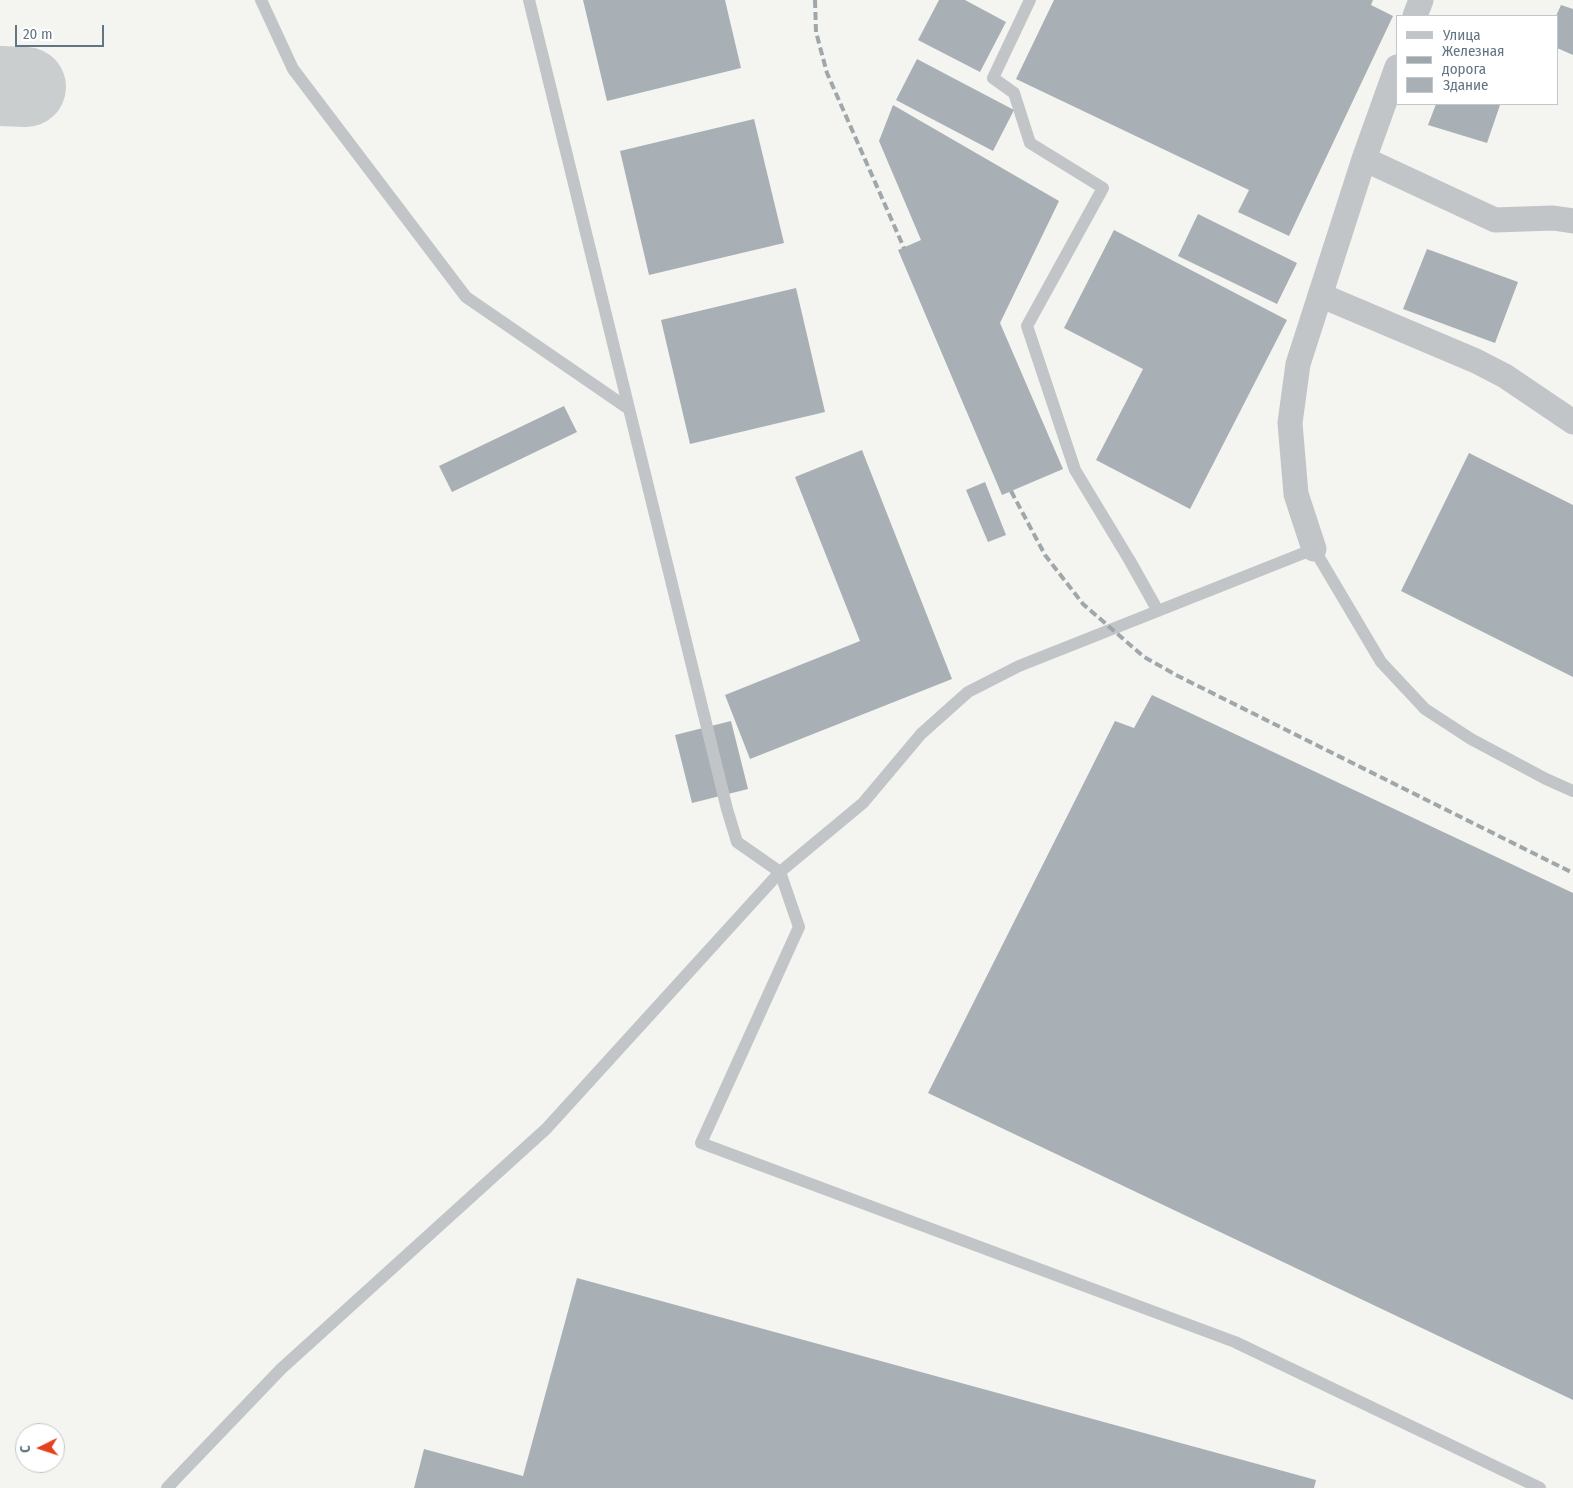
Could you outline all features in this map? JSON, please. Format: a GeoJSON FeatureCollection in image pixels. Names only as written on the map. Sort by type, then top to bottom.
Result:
{"type":"FeatureCollection","features":[{"type":"Feature","properties":{"kind":"street"},"geometry":{"type":"LineString","coordinates":[[1415,15],[1421,0]]}},
{"type":"Feature","properties":{"kind":"street"},"geometry":{"type":"LineString","coordinates":[[1314,549],[1296,494],[1290,423],[1298,364],[1364,159],[1396,70]]}},
{"type":"Feature","properties":{"kind":"street"},"geometry":{"type":"LineString","coordinates":[[1364,159],[1495,220],[1553,218],[1573,221]]}},
{"type":"Feature","properties":{"kind":"street"},"geometry":{"type":"LineString","coordinates":[[1320,295],[1476,361],[1505,376],[1573,422]]}},
{"type":"Feature","properties":{"kind":"lane"},"geometry":{"type":"LineString","coordinates":[[261,0],[293,69],[466,297],[629,409]]}},
{"type":"Feature","properties":{"kind":"lane"},"geometry":{"type":"LineString","coordinates":[[529,0],[727,808],[737,842],[780,872],[799,928],[701,1143],[1236,1342],[1540,1488]]}},
{"type":"Feature","properties":{"kind":"lane"},"geometry":{"type":"LineString","coordinates":[[1030,0],[993,78],[1014,93],[1030,143],[1103,188],[1027,326],[1075,470],[1158,611]]}},
{"type":"Feature","properties":{"kind":"lane"},"geometry":{"type":"LineString","coordinates":[[167,1488],[282,1369],[546,1129],[780,872],[863,803],[921,734],[968,692],[1019,666],[1314,549],[1381,662],[1425,709],[1470,739],[1573,791]]}},
{"type":"Feature","properties":{"kind":"building"},"geometry":{"type":"Polygon","coordinates":[[[583,0],[725,0],[741,68],[607,101],[583,0]]]}},
{"type":"Feature","properties":{"kind":"building"},"geometry":{"type":"Polygon","coordinates":[[[939,0],[965,0],[1006,22],[980,72],[918,40],[939,0]]]}},
{"type":"Feature","properties":{"kind":"building"},"geometry":{"type":"Polygon","coordinates":[[[1054,0],[1373,0],[1371,5],[1393,16],[1289,236],[1238,212],[1249,190],[1016,79],[1054,0]]]}},
{"type":"Feature","properties":{"kind":"building"},"geometry":{"type":"Polygon","coordinates":[[[1561,5],[1573,9],[1573,55],[1558,48],[1558,15],[1556,15],[1561,5]]]}},
{"type":"Feature","properties":{"kind":"building"},"geometry":{"type":"Polygon","coordinates":[[[917,59],[1014,110],[993,151],[896,100],[917,59]]]}},
{"type":"Feature","properties":{"kind":"building"},"geometry":{"type":"Polygon","coordinates":[[[893,105],[1059,201],[1000,323],[1063,469],[1002,495],[898,250],[921,240],[879,141],[893,105]]]}},
{"type":"Feature","properties":{"kind":"building"},"geometry":{"type":"Polygon","coordinates":[[[1436,105],[1500,105],[1487,143],[1428,125],[1436,105]]]}},
{"type":"Feature","properties":{"kind":"building"},"geometry":{"type":"Polygon","coordinates":[[[754,119],[784,243],[649,275],[620,151],[754,119]]]}},
{"type":"Feature","properties":{"kind":"building"},"geometry":{"type":"Polygon","coordinates":[[[1198,214],[1297,263],[1277,304],[1178,256],[1198,214]]]}},
{"type":"Feature","properties":{"kind":"building"},"geometry":{"type":"Polygon","coordinates":[[[1114,230],[1287,320],[1190,509],[1096,460],[1143,369],[1064,328],[1114,230]]]}},
{"type":"Feature","properties":{"kind":"building"},"geometry":{"type":"Polygon","coordinates":[[[1427,249],[1518,282],[1495,343],[1403,309],[1427,249]]]}},
{"type":"Feature","properties":{"kind":"building"},"geometry":{"type":"Polygon","coordinates":[[[796,288],[825,412],[690,444],[661,320],[796,288]]]}},
{"type":"Feature","properties":{"kind":"building"},"geometry":{"type":"Polygon","coordinates":[[[564,406],[577,432],[452,492],[439,466],[564,406]]]}},
{"type":"Feature","properties":{"kind":"building"},"geometry":{"type":"Polygon","coordinates":[[[862,450],[952,679],[750,759],[725,695],[860,641],[795,477],[862,450]]]}},
{"type":"Feature","properties":{"kind":"building"},"geometry":{"type":"Polygon","coordinates":[[[1469,453],[1573,505],[1573,677],[1401,591],[1469,453]]]}},
{"type":"Feature","properties":{"kind":"building"},"geometry":{"type":"Polygon","coordinates":[[[985,482],[1006,535],[988,542],[966,490],[985,482]]]}},
{"type":"Feature","properties":{"kind":"building"},"geometry":{"type":"Polygon","coordinates":[[[1152,695],[1573,893],[1573,1400],[928,1093],[1115,721],[1134,728],[1152,695]]]}},
{"type":"Feature","properties":{"kind":"building"},"geometry":{"type":"Polygon","coordinates":[[[731,721],[748,789],[692,803],[675,735],[731,721]]]}},
{"type":"Feature","properties":{"kind":"building"},"geometry":{"type":"Polygon","coordinates":[[[577,1278],[1316,1480],[1314,1488],[414,1488],[424,1449],[523,1476],[577,1278]]]}},
{"type":"Feature","properties":{"kind":"taxiway"},"geometry":{"type":"LineString","coordinates":[[0,86],[26,87]]}},
{"type":"Feature","properties":{"kind":"railway"},"geometry":{"type":"LineString","coordinates":[[815,0],[816,32],[827,73],[904,248]]}},
{"type":"Feature","properties":{"kind":"railway"},"geometry":{"type":"LineString","coordinates":[[1011,491],[1045,555],[1083,604],[1144,657],[1178,676],[1573,873]]}}]}
